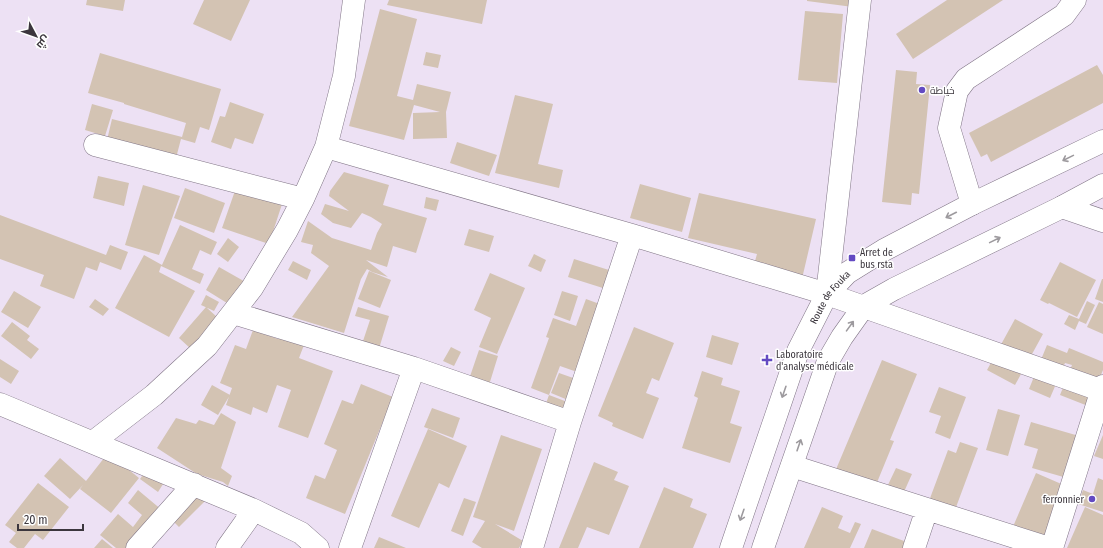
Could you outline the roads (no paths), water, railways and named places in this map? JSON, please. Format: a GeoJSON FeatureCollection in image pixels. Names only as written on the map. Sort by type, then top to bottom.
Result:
{"type":"FeatureCollection","features":[{"type":"Feature","properties":{"kind":"street"},"geometry":{"type":"LineString","coordinates":[[93,442],[154,395],[207,346],[252,288],[287,230],[303,199],[326,147],[344,76],[354,0]]}},
{"type":"Feature","properties":{"kind":"street"},"geometry":{"type":"LineString","coordinates":[[827,294],[860,0]]}},
{"type":"Feature","properties":{"kind":"street"},"geometry":{"type":"LineString","coordinates":[[972,204],[949,128],[957,91],[966,79],[1064,15],[1074,0]]}},
{"type":"Feature","properties":{"kind":"street","name":"Route de Fouka"},"geometry":{"type":"LineString","coordinates":[[731,548],[798,351],[827,294],[847,273],[884,250],[972,204],[1103,141]]}},
{"type":"Feature","properties":{"kind":"street"},"geometry":{"type":"LineString","coordinates":[[95,145],[303,199]]}},
{"type":"Feature","properties":{"kind":"street"},"geometry":{"type":"LineString","coordinates":[[326,147],[632,235],[827,294],[1102,389],[1050,548],[792,466]]}},
{"type":"Feature","properties":{"kind":"street"},"geometry":{"type":"LineString","coordinates":[[763,548],[828,361],[842,337],[864,306],[894,289],[1062,207],[1103,185]]}},
{"type":"Feature","properties":{"kind":"street"},"geometry":{"type":"LineString","coordinates":[[1062,207],[1103,221]]}},
{"type":"Feature","properties":{"kind":"street"},"geometry":{"type":"LineString","coordinates":[[532,548],[570,422],[632,235]]}},
{"type":"Feature","properties":{"kind":"street"},"geometry":{"type":"LineString","coordinates":[[233,312],[414,368],[570,422]]}},
{"type":"Feature","properties":{"kind":"street"},"geometry":{"type":"LineString","coordinates":[[350,548],[414,368]]}},
{"type":"Feature","properties":{"kind":"street"},"geometry":{"type":"LineString","coordinates":[[0,404],[254,510],[301,533],[318,548]]}},
{"type":"Feature","properties":{"kind":"street"},"geometry":{"type":"LineString","coordinates":[[137,548],[194,484]]}},
{"type":"Feature","properties":{"kind":"street"},"geometry":{"type":"LineString","coordinates":[[914,548],[927,509]]}},
{"type":"Feature","properties":{"kind":"street"},"geometry":{"type":"LineString","coordinates":[[227,548],[254,510]]}},
{"type":"Feature","properties":{"kind":"place","name":"خياطة"},"geometry":{"type":"Point","coordinates":[922,90]}},
{"type":"Feature","properties":{"kind":"place","name":"Arret de bus rsta"},"geometry":{"type":"Point","coordinates":[852,258]}},
{"type":"Feature","properties":{"kind":"place","name":"Laboratoire d'analyse médicale"},"geometry":{"type":"Point","coordinates":[767,360]}},
{"type":"Feature","properties":{"kind":"place","name":"ferronnier"},"geometry":{"type":"Point","coordinates":[1092,499]}}]}
